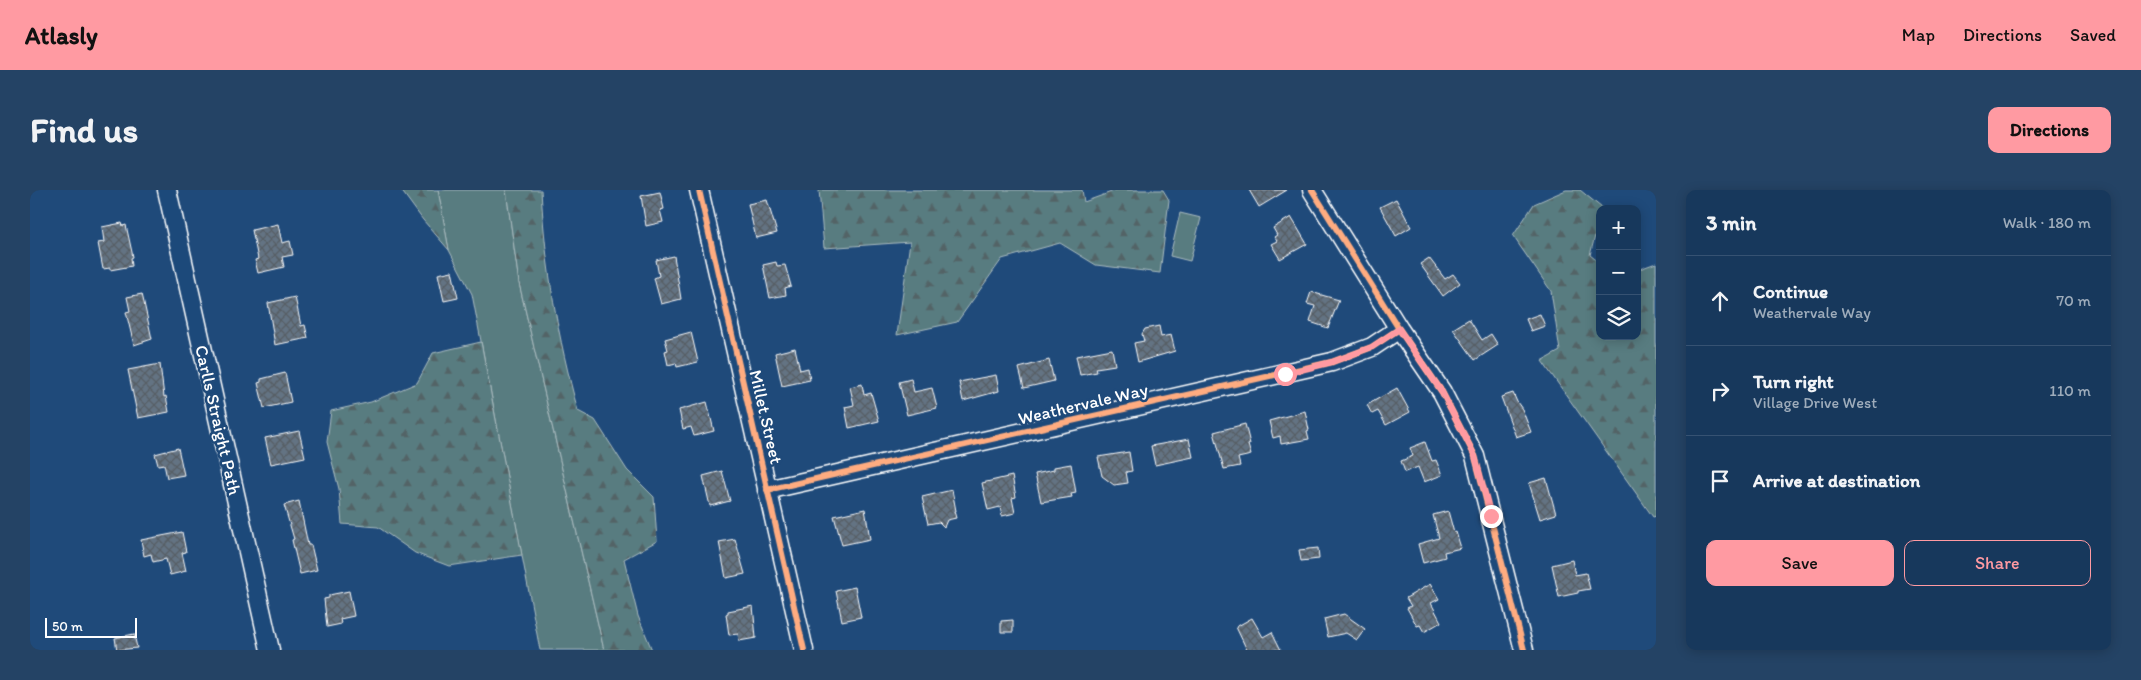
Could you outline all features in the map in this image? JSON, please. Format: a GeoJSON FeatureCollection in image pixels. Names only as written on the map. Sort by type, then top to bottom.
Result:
{"type":"FeatureCollection","features":[{"type":"Feature","properties":{"kind":"street","name":"Carlls Straight Path"},"geometry":{"type":"LineString","coordinates":[[167,190],[270,650]]}},
{"type":"Feature","properties":{"kind":"street","name":"Millet Street"},"geometry":{"type":"LineString","coordinates":[[699,190],[804,650]]}},
{"type":"Feature","properties":{"kind":"street"},"geometry":{"type":"LineString","coordinates":[[1312,190],[1399,329],[1442,392],[1475,456],[1524,650]]}},
{"type":"Feature","properties":{"kind":"street","name":"Weathervale Way"},"geometry":{"type":"LineString","coordinates":[[767,490],[1322,364],[1372,347],[1399,329]]}},
{"type":"Feature","properties":{"kind":"green space"},"geometry":{"type":"Polygon","coordinates":[[[401,190],[438,190],[449,250],[423,220],[401,190]]]}},
{"type":"Feature","properties":{"kind":"green space"},"geometry":{"type":"Polygon","coordinates":[[[438,190],[506,190],[519,283],[604,650],[540,650],[472,294],[449,250],[438,190]]]}},
{"type":"Feature","properties":{"kind":"green space"},"geometry":{"type":"Polygon","coordinates":[[[506,190],[541,190],[549,274],[564,356],[578,411],[595,420],[627,470],[654,497],[657,541],[624,559],[638,616],[652,650],[604,650],[519,283],[506,190]]]}},
{"type":"Feature","properties":{"kind":"green space"},"geometry":{"type":"Polygon","coordinates":[[[819,190],[1082,190],[1084,202],[1117,190],[1163,190],[1169,200],[1160,273],[1096,265],[1060,243],[1002,259],[957,322],[897,335],[910,242],[824,248],[819,190]]]}},
{"type":"Feature","properties":{"kind":"green space"},"geometry":{"type":"Polygon","coordinates":[[[1566,190],[1580,190],[1598,205],[1596,205],[1596,232],[1590,255],[1596,260],[1596,340],[1641,340],[1641,269],[1656,263],[1656,516],[1653,517],[1542,361],[1560,351],[1551,291],[1513,236],[1534,204],[1566,190]]]}},
{"type":"Feature","properties":{"kind":"green space"},"geometry":{"type":"Polygon","coordinates":[[[1180,213],[1201,218],[1190,261],[1170,256],[1180,213]]]}},
{"type":"Feature","properties":{"kind":"green space"},"geometry":{"type":"Polygon","coordinates":[[[481,342],[522,555],[449,566],[415,553],[378,527],[342,524],[339,489],[327,442],[331,411],[371,402],[417,383],[433,353],[481,342]]]}},
{"type":"Feature","properties":{"kind":"building"},"geometry":{"type":"Polygon","coordinates":[[[1249,190],[1287,190],[1259,207],[1249,190]]]}},
{"type":"Feature","properties":{"kind":"building"},"geometry":{"type":"Polygon","coordinates":[[[660,192],[664,209],[660,210],[663,222],[646,226],[641,196],[660,192]]]}},
{"type":"Feature","properties":{"kind":"building"},"geometry":{"type":"Polygon","coordinates":[[[1396,199],[1411,227],[1396,236],[1380,207],[1396,199]]]}},
{"type":"Feature","properties":{"kind":"building"},"geometry":{"type":"Polygon","coordinates":[[[767,200],[777,233],[756,238],[748,204],[767,200]]]}},
{"type":"Feature","properties":{"kind":"building"},"geometry":{"type":"Polygon","coordinates":[[[1291,217],[1307,244],[1280,259],[1271,244],[1277,241],[1274,237],[1277,235],[1273,228],[1291,217]]]}},
{"type":"Feature","properties":{"kind":"building"},"geometry":{"type":"Polygon","coordinates":[[[122,223],[123,226],[126,225],[133,257],[131,258],[132,266],[110,270],[110,268],[103,269],[98,243],[104,242],[102,227],[122,223]]]}},
{"type":"Feature","properties":{"kind":"building"},"geometry":{"type":"Polygon","coordinates":[[[278,224],[282,243],[290,241],[293,255],[282,257],[284,267],[258,273],[255,260],[258,259],[252,230],[278,224]]]}},
{"type":"Feature","properties":{"kind":"building"},"geometry":{"type":"Polygon","coordinates":[[[674,256],[681,299],[661,304],[654,278],[659,276],[656,260],[674,256]]]}},
{"type":"Feature","properties":{"kind":"building"},"geometry":{"type":"Polygon","coordinates":[[[1429,258],[1445,279],[1453,274],[1460,283],[1443,296],[1420,264],[1429,258]]]}},
{"type":"Feature","properties":{"kind":"building"},"geometry":{"type":"Polygon","coordinates":[[[776,262],[777,266],[785,265],[791,286],[785,288],[786,295],[770,298],[763,265],[776,262]]]}},
{"type":"Feature","properties":{"kind":"building"},"geometry":{"type":"Polygon","coordinates":[[[452,271],[458,298],[444,301],[438,274],[452,271]]]}},
{"type":"Feature","properties":{"kind":"building"},"geometry":{"type":"Polygon","coordinates":[[[1311,292],[1339,300],[1328,328],[1310,322],[1315,306],[1307,304],[1311,292]]]}},
{"type":"Feature","properties":{"kind":"building"},"geometry":{"type":"Polygon","coordinates":[[[142,294],[152,339],[134,345],[126,312],[130,311],[127,297],[142,294]]]}},
{"type":"Feature","properties":{"kind":"building"},"geometry":{"type":"Polygon","coordinates":[[[295,297],[301,326],[305,325],[308,338],[275,345],[268,303],[295,297]]]}},
{"type":"Feature","properties":{"kind":"building"},"geometry":{"type":"Polygon","coordinates":[[[1540,314],[1545,326],[1531,331],[1526,319],[1540,314]]]}},
{"type":"Feature","properties":{"kind":"building"},"geometry":{"type":"Polygon","coordinates":[[[1469,319],[1482,340],[1491,334],[1498,345],[1475,360],[1453,329],[1469,319]]]}},
{"type":"Feature","properties":{"kind":"building"},"geometry":{"type":"Polygon","coordinates":[[[1159,326],[1161,337],[1171,335],[1175,351],[1138,362],[1134,343],[1144,341],[1142,334],[1145,329],[1159,326]]]}},
{"type":"Feature","properties":{"kind":"building"},"geometry":{"type":"Polygon","coordinates":[[[691,332],[698,362],[677,367],[676,363],[668,365],[665,351],[668,350],[665,339],[691,332]]]}},
{"type":"Feature","properties":{"kind":"building"},"geometry":{"type":"Polygon","coordinates":[[[795,348],[800,370],[808,368],[810,380],[782,386],[775,353],[795,348]]]}},
{"type":"Feature","properties":{"kind":"building"},"geometry":{"type":"Polygon","coordinates":[[[1112,349],[1115,365],[1096,368],[1097,372],[1080,375],[1076,356],[1112,349]]]}},
{"type":"Feature","properties":{"kind":"building"},"geometry":{"type":"Polygon","coordinates":[[[1049,360],[1054,381],[1024,388],[1019,368],[1049,360]]]}},
{"type":"Feature","properties":{"kind":"building"},"geometry":{"type":"Polygon","coordinates":[[[160,364],[164,397],[166,396],[169,412],[138,418],[128,370],[160,364]]]}},
{"type":"Feature","properties":{"kind":"building"},"geometry":{"type":"Polygon","coordinates":[[[285,373],[291,402],[264,408],[258,383],[261,382],[261,379],[285,373]]]}},
{"type":"Feature","properties":{"kind":"building"},"geometry":{"type":"Polygon","coordinates":[[[996,375],[999,391],[963,401],[959,382],[996,375]]]}},
{"type":"Feature","properties":{"kind":"building"},"geometry":{"type":"Polygon","coordinates":[[[911,379],[914,392],[932,388],[937,408],[907,415],[899,382],[911,379]]]}},
{"type":"Feature","properties":{"kind":"building"},"geometry":{"type":"Polygon","coordinates":[[[862,384],[864,395],[871,393],[879,421],[849,428],[845,407],[854,405],[850,387],[862,384]]]}},
{"type":"Feature","properties":{"kind":"building"},"geometry":{"type":"Polygon","coordinates":[[[1397,388],[1410,412],[1386,425],[1378,411],[1372,414],[1367,405],[1397,388]]]}},
{"type":"Feature","properties":{"kind":"building"},"geometry":{"type":"Polygon","coordinates":[[[1513,393],[1531,432],[1516,437],[1501,397],[1513,393]]]}},
{"type":"Feature","properties":{"kind":"building"},"geometry":{"type":"Polygon","coordinates":[[[707,402],[714,431],[694,436],[691,427],[683,429],[679,410],[707,402]]]}},
{"type":"Feature","properties":{"kind":"building"},"geometry":{"type":"Polygon","coordinates":[[[1305,411],[1309,439],[1281,444],[1280,436],[1273,438],[1269,421],[1305,411]]]}},
{"type":"Feature","properties":{"kind":"building"},"geometry":{"type":"Polygon","coordinates":[[[1245,424],[1251,455],[1238,458],[1240,466],[1224,469],[1214,432],[1245,424]]]}},
{"type":"Feature","properties":{"kind":"building"},"geometry":{"type":"Polygon","coordinates":[[[299,431],[305,457],[271,464],[265,438],[299,431]]]}},
{"type":"Feature","properties":{"kind":"building"},"geometry":{"type":"Polygon","coordinates":[[[1189,439],[1193,457],[1155,465],[1151,446],[1189,439]]]}},
{"type":"Feature","properties":{"kind":"building"},"geometry":{"type":"Polygon","coordinates":[[[1425,442],[1432,461],[1436,460],[1442,475],[1424,482],[1418,467],[1405,472],[1401,461],[1413,456],[1410,448],[1425,442]]]}},
{"type":"Feature","properties":{"kind":"building"},"geometry":{"type":"Polygon","coordinates":[[[178,448],[184,475],[167,478],[164,464],[158,465],[155,454],[178,448]]]}},
{"type":"Feature","properties":{"kind":"building"},"geometry":{"type":"Polygon","coordinates":[[[1129,452],[1132,471],[1126,472],[1128,483],[1114,485],[1102,476],[1098,457],[1129,452]]]}},
{"type":"Feature","properties":{"kind":"building"},"geometry":{"type":"Polygon","coordinates":[[[1071,464],[1076,493],[1071,494],[1072,497],[1041,502],[1035,474],[1054,470],[1054,467],[1071,464]]]}},
{"type":"Feature","properties":{"kind":"building"},"geometry":{"type":"Polygon","coordinates":[[[722,471],[730,501],[710,506],[703,476],[722,471]]]}},
{"type":"Feature","properties":{"kind":"building"},"geometry":{"type":"Polygon","coordinates":[[[1012,476],[1016,497],[1012,498],[1015,513],[1002,516],[1000,507],[988,510],[982,483],[1012,476]]]}},
{"type":"Feature","properties":{"kind":"building"},"geometry":{"type":"Polygon","coordinates":[[[1546,478],[1556,514],[1540,519],[1529,483],[1546,478]]]}},
{"type":"Feature","properties":{"kind":"building"},"geometry":{"type":"Polygon","coordinates":[[[952,490],[956,518],[947,520],[944,527],[939,522],[928,524],[922,497],[952,490]]]}},
{"type":"Feature","properties":{"kind":"building"},"geometry":{"type":"Polygon","coordinates":[[[299,501],[308,545],[311,545],[317,570],[300,574],[292,540],[294,539],[284,505],[299,501]]]}},
{"type":"Feature","properties":{"kind":"building"},"geometry":{"type":"Polygon","coordinates":[[[865,509],[870,539],[842,545],[834,516],[865,509]]]}},
{"type":"Feature","properties":{"kind":"building"},"geometry":{"type":"Polygon","coordinates":[[[1448,511],[1454,533],[1456,532],[1461,548],[1444,552],[1445,557],[1423,563],[1418,544],[1439,538],[1433,515],[1448,511]]]}},
{"type":"Feature","properties":{"kind":"building"},"geometry":{"type":"Polygon","coordinates":[[[182,532],[186,552],[182,553],[186,571],[170,575],[166,559],[153,562],[151,554],[144,556],[141,540],[182,532]]]}},
{"type":"Feature","properties":{"kind":"building"},"geometry":{"type":"Polygon","coordinates":[[[735,539],[745,574],[726,578],[719,542],[735,539]]]}},
{"type":"Feature","properties":{"kind":"building"},"geometry":{"type":"Polygon","coordinates":[[[1318,548],[1319,559],[1301,561],[1299,550],[1318,548]]]}},
{"type":"Feature","properties":{"kind":"building"},"geometry":{"type":"Polygon","coordinates":[[[1572,560],[1575,575],[1586,573],[1590,589],[1559,597],[1552,565],[1572,560]]]}},
{"type":"Feature","properties":{"kind":"building"},"geometry":{"type":"Polygon","coordinates":[[[1430,584],[1439,599],[1431,603],[1441,622],[1424,632],[1420,625],[1417,626],[1407,608],[1411,606],[1406,598],[1430,584]]]}},
{"type":"Feature","properties":{"kind":"building"},"geometry":{"type":"Polygon","coordinates":[[[855,587],[861,617],[842,621],[836,591],[855,587]]]}},
{"type":"Feature","properties":{"kind":"building"},"geometry":{"type":"Polygon","coordinates":[[[349,591],[354,616],[340,619],[341,624],[327,627],[324,599],[329,598],[329,595],[349,591]]]}},
{"type":"Feature","properties":{"kind":"building"},"geometry":{"type":"Polygon","coordinates":[[[753,606],[756,638],[739,641],[738,634],[729,635],[726,614],[728,611],[753,606]]]}},
{"type":"Feature","properties":{"kind":"building"},"geometry":{"type":"Polygon","coordinates":[[[1344,614],[1365,629],[1357,640],[1346,633],[1328,637],[1324,619],[1344,614]]]}},
{"type":"Feature","properties":{"kind":"building"},"geometry":{"type":"Polygon","coordinates":[[[1252,618],[1263,637],[1272,632],[1281,650],[1247,650],[1236,627],[1252,618]]]}},
{"type":"Feature","properties":{"kind":"building"},"geometry":{"type":"Polygon","coordinates":[[[1013,620],[1013,632],[1001,632],[1001,621],[1013,620]]]}},
{"type":"Feature","properties":{"kind":"building"},"geometry":{"type":"Polygon","coordinates":[[[134,634],[137,648],[117,650],[115,638],[134,634]]]}},
{"type":"Feature","properties":{"kind":"cycle path"},"geometry":{"type":"LineString","coordinates":[[699,190],[804,650]]}},
{"type":"Feature","properties":{"kind":"cycle path"},"geometry":{"type":"LineString","coordinates":[[1312,190],[1399,329],[1442,392],[1475,456],[1524,650]]}},
{"type":"Feature","properties":{"kind":"cycle path"},"geometry":{"type":"LineString","coordinates":[[767,490],[1332,362],[1372,347],[1399,329]]}},
{"type":"Feature","properties":{"kind":"route"},"geometry":{"type":"LineString","coordinates":[[1285,374],[1332,362],[1372,347],[1399,329],[1442,392],[1475,456],[1491,516]]}}]}
